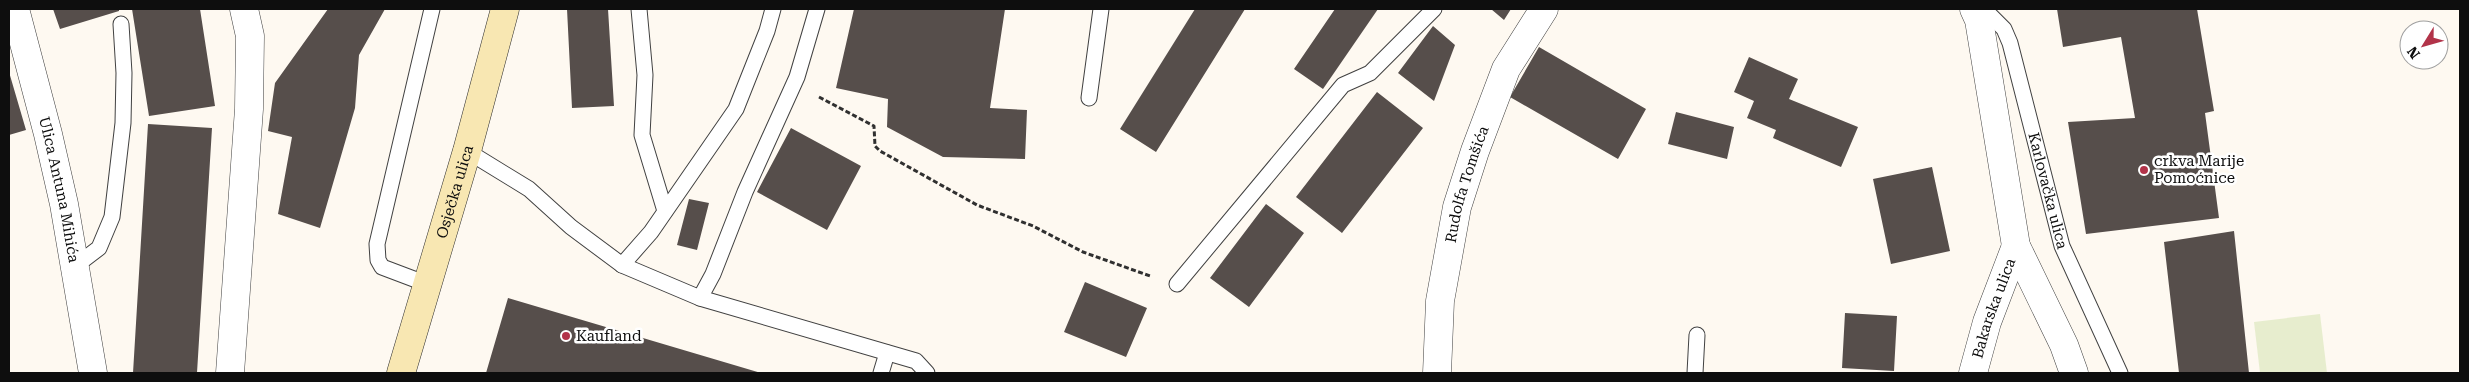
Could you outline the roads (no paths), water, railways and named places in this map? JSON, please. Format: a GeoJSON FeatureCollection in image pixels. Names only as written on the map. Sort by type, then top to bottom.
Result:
{"type":"FeatureCollection","features":[{"type":"Feature","properties":{"kind":"main road","name":"Osječka ulica"},"geometry":{"type":"LineString","coordinates":[[400,373],[467,151],[505,9]]}},
{"type":"Feature","properties":{"kind":"street","name":"Ulica Antuna Mihića"},"geometry":{"type":"LineString","coordinates":[[15,9],[50,143],[93,373]]}},
{"type":"Feature","properties":{"kind":"street"},"geometry":{"type":"LineString","coordinates":[[230,373],[249,109],[250,36],[244,9]]}},
{"type":"Feature","properties":{"kind":"street","name":"Rudolfa Tomšića"},"geometry":{"type":"LineString","coordinates":[[1437,373],[1440,301],[1457,207],[1475,151],[1506,69],[1544,9]]}},
{"type":"Feature","properties":{"kind":"street"},"geometry":{"type":"LineString","coordinates":[[1974,9],[1979,20],[2016,246],[2064,345],[2074,373]]}},
{"type":"Feature","properties":{"kind":"street","name":"Bakarska ulica"},"geometry":{"type":"LineString","coordinates":[[1973,373],[1988,322],[2016,246]]}},
{"type":"Feature","properties":{"kind":"lane"},"geometry":{"type":"LineString","coordinates":[[427,284],[382,267],[378,260],[377,244],[432,9]]}},
{"type":"Feature","properties":{"kind":"lane"},"geometry":{"type":"LineString","coordinates":[[639,9],[645,76],[642,135],[665,211]]}},
{"type":"Feature","properties":{"kind":"lane"},"geometry":{"type":"LineString","coordinates":[[622,264],[651,232],[736,109],[767,31],[773,9]]}},
{"type":"Feature","properties":{"kind":"lane"},"geometry":{"type":"LineString","coordinates":[[700,298],[713,274],[745,192],[793,85],[817,9]]}},
{"type":"Feature","properties":{"kind":"lane"},"geometry":{"type":"LineString","coordinates":[[1089,98],[1101,9]]}},
{"type":"Feature","properties":{"kind":"lane"},"geometry":{"type":"LineString","coordinates":[[1177,284],[1343,85],[1370,73],[1434,9]]}},
{"type":"Feature","properties":{"kind":"lane","name":"Karlovačka ulica"},"geometry":{"type":"LineString","coordinates":[[1984,9],[2004,28],[2010,43],[2062,246],[2120,373]]}},
{"type":"Feature","properties":{"kind":"lane"},"geometry":{"type":"LineString","coordinates":[[74,267],[99,248],[112,218],[123,123],[124,73],[121,24]]}},
{"type":"Feature","properties":{"kind":"lane"},"geometry":{"type":"LineString","coordinates":[[467,151],[529,189],[571,227],[622,264],[700,298],[916,361],[927,373]]}},
{"type":"Feature","properties":{"kind":"lane"},"geometry":{"type":"LineString","coordinates":[[1695,373],[1697,335]]}},
{"type":"Feature","properties":{"kind":"lane"},"geometry":{"type":"LineString","coordinates":[[881,373],[887,354]]}},
{"type":"Feature","properties":{"kind":"place","name":"crkva Marije Pomoćnice"},"geometry":{"type":"Point","coordinates":[2144,170]}},
{"type":"Feature","properties":{"kind":"place","name":"Kaufland"},"geometry":{"type":"Point","coordinates":[566,336]}}]}
